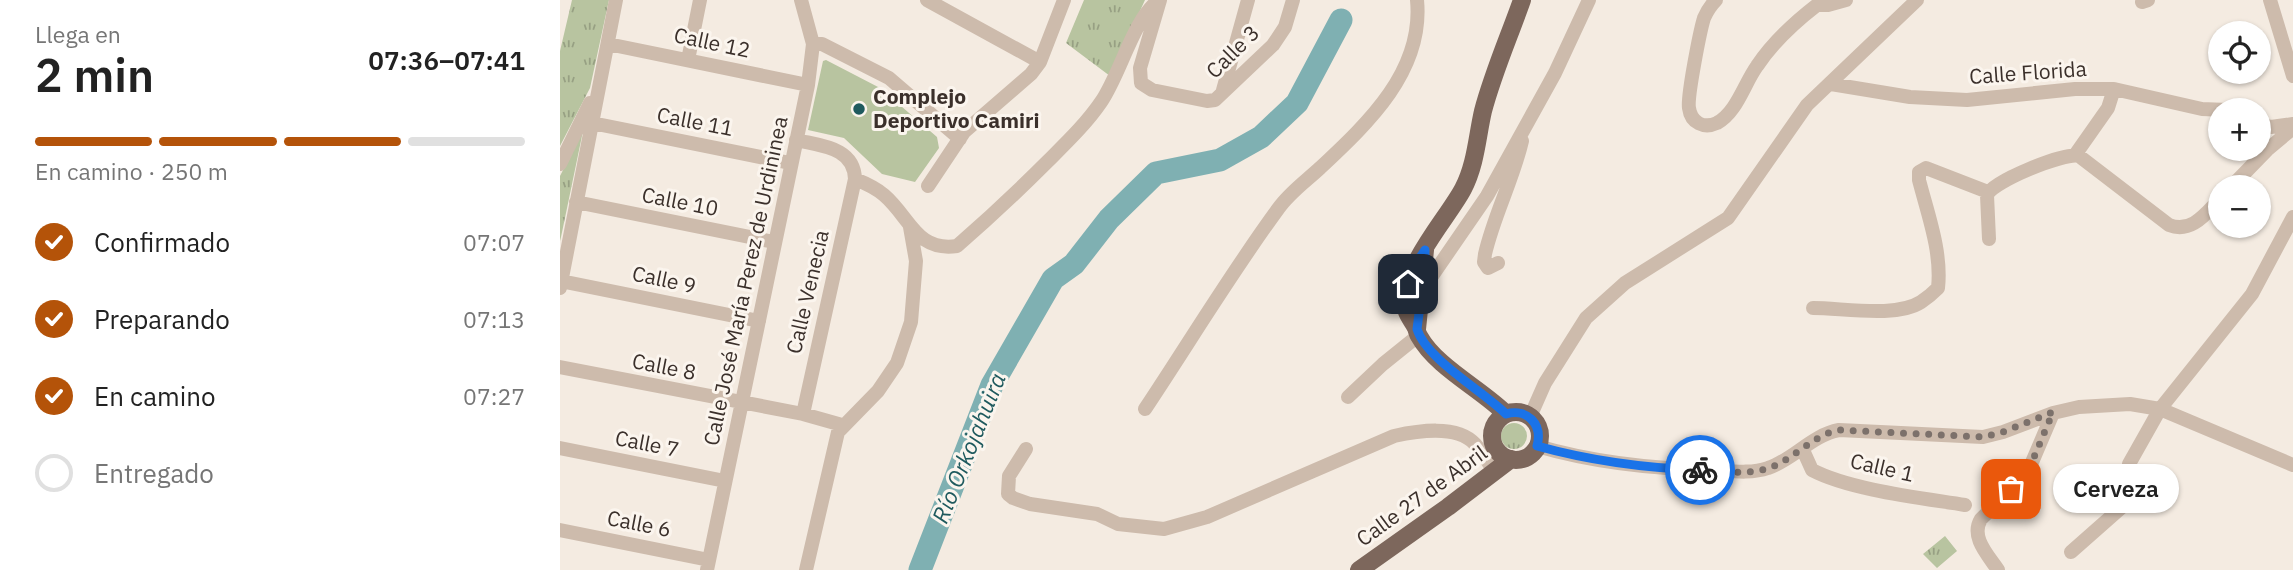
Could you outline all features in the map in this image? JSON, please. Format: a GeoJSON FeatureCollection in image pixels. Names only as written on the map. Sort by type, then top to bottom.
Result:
{"type":"FeatureCollection","features":[{"type":"Feature","properties":{"kind":"main road"},"geometry":{"type":"LineString","coordinates":[[1506,414],[1432,352],[1418,332],[1415,292],[1425,250],[1464,188],[1478,143],[1483,112],[1522,0]]}},
{"type":"Feature","properties":{"kind":"main road"},"geometry":{"type":"LineString","coordinates":[[1518,412],[1530,417],[1539,430],[1537,446],[1527,457],[1511,459],[1498,452],[1492,439],[1495,424],[1506,414],[1518,412]]}},
{"type":"Feature","properties":{"kind":"main road","name":"Calle 27 de Abril"},"geometry":{"type":"LineString","coordinates":[[1359,570],[1511,459]]}},
{"type":"Feature","properties":{"kind":"street"},"geometry":{"type":"LineString","coordinates":[[561,284],[616,0]]}},
{"type":"Feature","properties":{"kind":"street"},"geometry":{"type":"LineString","coordinates":[[688,60],[700,0]]}},
{"type":"Feature","properties":{"kind":"street","name":"Calle José María Perez de Urdininea"},"geometry":{"type":"LineString","coordinates":[[708,565],[808,85],[813,44],[800,0]]}},
{"type":"Feature","properties":{"kind":"street"},"geometry":{"type":"LineString","coordinates":[[928,0],[1040,61]]}},
{"type":"Feature","properties":{"kind":"street"},"geometry":{"type":"LineString","coordinates":[[928,186],[964,132],[1031,74],[1040,61],[1064,0]]}},
{"type":"Feature","properties":{"kind":"street"},"geometry":{"type":"LineString","coordinates":[[796,141],[836,149],[845,154],[855,170],[855,179],[883,194],[924,240],[936,246],[957,246],[1003,206],[1076,133],[1100,103],[1115,78],[1147,9],[1159,0]]}},
{"type":"Feature","properties":{"kind":"street","name":"Calle 3"},"geometry":{"type":"LineString","coordinates":[[1159,0],[1140,68],[1141,83],[1152,90],[1207,101],[1215,100],[1273,45],[1285,27],[1293,0]]}},
{"type":"Feature","properties":{"kind":"street"},"geometry":{"type":"LineString","coordinates":[[1223,92],[1248,0]]}},
{"type":"Feature","properties":{"kind":"street"},"geometry":{"type":"LineString","coordinates":[[1146,409],[1279,207],[1366,122],[1389,95],[1406,68],[1415,46],[1419,17],[1417,0]]}},
{"type":"Feature","properties":{"kind":"street"},"geometry":{"type":"LineString","coordinates":[[1415,292],[1487,196],[1555,73],[1589,0]]}},
{"type":"Feature","properties":{"kind":"street"},"geometry":{"type":"LineString","coordinates":[[1716,0],[1704,17],[1689,102],[1692,118],[1699,124],[1708,126],[1723,119],[1733,108],[1758,64],[1798,20],[1818,2],[1828,5],[1846,0]]}},
{"type":"Feature","properties":{"kind":"street"},"geometry":{"type":"LineString","coordinates":[[1530,417],[1545,383],[1586,318],[1625,283],[1728,218],[1807,105],[1917,0]]}},
{"type":"Feature","properties":{"kind":"street"},"geometry":{"type":"LineString","coordinates":[[2270,0],[2293,76]]}},
{"type":"Feature","properties":{"kind":"street","name":"Calle 12"},"geometry":{"type":"LineString","coordinates":[[608,44],[808,85]]}},
{"type":"Feature","properties":{"kind":"street"},"geometry":{"type":"LineString","coordinates":[[813,44],[822,44],[889,78],[960,139]]}},
{"type":"Feature","properties":{"kind":"street"},"geometry":{"type":"LineString","coordinates":[[560,164],[600,83]]}},
{"type":"Feature","properties":{"kind":"street","name":"Calle Florida"},"geometry":{"type":"LineString","coordinates":[[1831,84],[1910,97],[1967,100],[2075,89],[2115,89],[2208,109]]}},
{"type":"Feature","properties":{"kind":"street"},"geometry":{"type":"LineString","coordinates":[[1988,192],[2021,173],[2075,155],[2108,108],[2115,89]]}},
{"type":"Feature","properties":{"kind":"street"},"geometry":{"type":"LineString","coordinates":[[1498,263],[1488,268],[1484,262],[1485,254],[1501,201],[1515,171],[1527,122]]}},
{"type":"Feature","properties":{"kind":"street","name":"Calle 11"},"geometry":{"type":"LineString","coordinates":[[592,123],[790,163]]}},
{"type":"Feature","properties":{"kind":"street"},"geometry":{"type":"LineString","coordinates":[[2271,127],[2293,126]]}},
{"type":"Feature","properties":{"kind":"street"},"geometry":{"type":"LineString","coordinates":[[2243,175],[2293,126]]}},
{"type":"Feature","properties":{"kind":"street"},"geometry":{"type":"LineString","coordinates":[[2075,155],[2169,225],[2177,228],[2191,226],[2208,210]]}},
{"type":"Feature","properties":{"kind":"street"},"geometry":{"type":"LineString","coordinates":[[1813,308],[1867,311],[1896,309],[1919,303],[1938,288],[1940,276],[1936,248],[1919,180],[1922,168],[1926,167],[1988,192]]}},
{"type":"Feature","properties":{"kind":"street","name":"Calle Venecia"},"geometry":{"type":"LineString","coordinates":[[803,414],[855,179]]}},
{"type":"Feature","properties":{"kind":"street"},"geometry":{"type":"LineString","coordinates":[[1988,192],[1989,239]]}},
{"type":"Feature","properties":{"kind":"street","name":"Calle 10"},"geometry":{"type":"LineString","coordinates":[[576,202],[774,242]]}},
{"type":"Feature","properties":{"kind":"street"},"geometry":{"type":"LineString","coordinates":[[2071,552],[2122,507],[2127,499],[2129,464],[2160,409],[2252,294],[2293,217]]}},
{"type":"Feature","properties":{"kind":"street"},"geometry":{"type":"LineString","coordinates":[[806,570],[838,432],[842,425],[871,399],[897,362],[911,322],[916,261],[911,227]]}},
{"type":"Feature","properties":{"kind":"street","name":"Calle 9"},"geometry":{"type":"LineString","coordinates":[[561,284],[758,321]]}},
{"type":"Feature","properties":{"kind":"street"},"geometry":{"type":"LineString","coordinates":[[1348,397],[1418,332]]}},
{"type":"Feature","properties":{"kind":"street","name":"Calle 8"},"geometry":{"type":"LineString","coordinates":[[560,367],[803,414],[842,425]]}},
{"type":"Feature","properties":{"kind":"street"},"geometry":{"type":"LineString","coordinates":[[1537,446],[1623,465],[1747,471],[1767,468],[1803,450],[1829,432],[1839,430],[1983,437],[2053,412],[2108,404],[2130,404],[2160,409],[2293,465]]}},
{"type":"Feature","properties":{"kind":"street"},"geometry":{"type":"LineString","coordinates":[[1998,570],[1978,540],[1976,526],[2027,474],[2053,412]]}},
{"type":"Feature","properties":{"kind":"street"},"geometry":{"type":"LineString","coordinates":[[1026,449],[1009,476],[1008,494],[1013,498],[1030,504],[1097,514],[1118,524],[1164,529],[1207,517],[1394,436],[1418,430],[1439,430],[1468,438],[1494,472]]}},
{"type":"Feature","properties":{"kind":"street","name":"Calle 7"},"geometry":{"type":"LineString","coordinates":[[560,448],[725,481]]}},
{"type":"Feature","properties":{"kind":"street","name":"Calle 1"},"geometry":{"type":"LineString","coordinates":[[1803,450],[1812,470],[1819,474],[1855,484],[1965,505]]}},
{"type":"Feature","properties":{"kind":"street","name":"Calle 6"},"geometry":{"type":"LineString","coordinates":[[560,530],[708,565]]}},
{"type":"Feature","properties":{"kind":"green space"},"geometry":{"type":"Polygon","coordinates":[[[572,0],[609,0],[590,88],[560,146],[560,51],[572,0]]]}},
{"type":"Feature","properties":{"kind":"green space"},"geometry":{"type":"Polygon","coordinates":[[[1084,0],[1145,0],[1110,76],[1066,43],[1084,0]]]}},
{"type":"Feature","properties":{"kind":"green space","name":"Complejo Deportivo Camiri"},"geometry":{"type":"Polygon","coordinates":[[[826,60],[880,88],[937,137],[939,148],[915,182],[882,174],[844,138],[808,130],[823,61],[826,60]]]}},
{"type":"Feature","properties":{"kind":"green space"},"geometry":{"type":"Polygon","coordinates":[[[583,131],[561,237],[560,241],[560,176],[583,131]]]}},
{"type":"Feature","properties":{"kind":"green space"},"geometry":{"type":"Polygon","coordinates":[[[1514,423],[1523,427],[1527,436],[1523,445],[1514,449],[1505,445],[1501,436],[1505,427],[1514,423]]]}},
{"type":"Feature","properties":{"kind":"green space"},"geometry":{"type":"Polygon","coordinates":[[[1945,536],[1957,551],[1937,568],[1923,554],[1945,536]]]}},
{"type":"Feature","properties":{"kind":"waterway","name":"Río Orkojahuira"},"geometry":{"type":"LineString","coordinates":[[920,570],[992,385],[1053,279],[1074,264],[1109,219],[1156,173],[1220,160],[1261,137],[1297,103],[1341,20]]}},
{"type":"Feature","properties":{"kind":"way so far"},"geometry":{"type":"LineString","coordinates":[[1700,470],[1747,471],[1767,468],[1803,450],[1829,432],[1839,430],[1983,437],[2053,412],[2027,474],[2011,489]]}},
{"type":"Feature","properties":{"kind":"place","name":"Complejo Deportivo Camiri"},"geometry":{"type":"Point","coordinates":[859,109]}},
{"type":"Feature","properties":{"kind":"place","name":"Cerveza"},"geometry":{"type":"Point","coordinates":[2011,489]}},
{"type":"Feature","properties":{"kind":"route"},"geometry":{"type":"LineString","coordinates":[[1408,284],[1413,268],[1425,250],[1417,329],[1419,335],[1432,352],[1506,414],[1518,412],[1530,417],[1539,430],[1537,446],[1623,465],[1700,470]]}}]}
